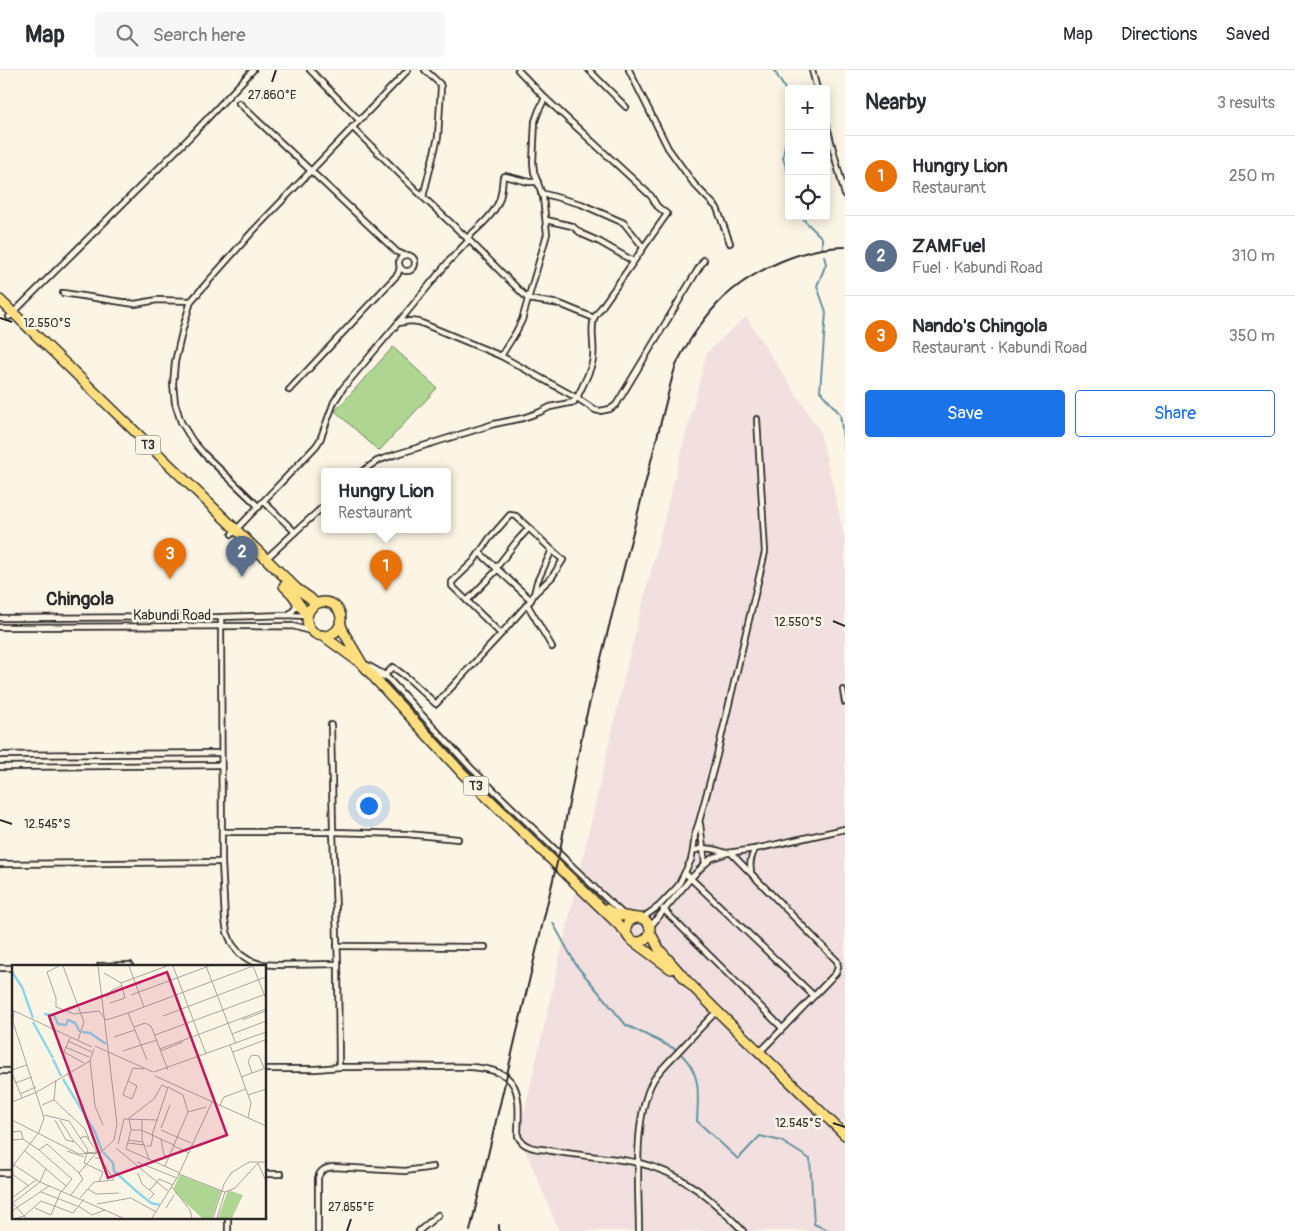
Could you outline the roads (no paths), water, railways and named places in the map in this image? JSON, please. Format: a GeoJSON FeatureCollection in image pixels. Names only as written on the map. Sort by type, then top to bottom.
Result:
{"type":"FeatureCollection","features":[{"type":"Feature","properties":{"kind":"highway","name":"T3"},"geometry":{"type":"LineString","coordinates":[[0,300],[11,315],[234,532],[296,598],[307,615],[309,626],[317,634],[362,663]]}},
{"type":"Feature","properties":{"kind":"highway","name":"T3"},"geometry":{"type":"LineString","coordinates":[[0,308],[11,315]]}},
{"type":"Feature","properties":{"kind":"highway","name":"T3"},"geometry":{"type":"LineString","coordinates":[[234,532],[316,604],[322,602],[332,604],[338,611],[344,633],[362,663],[463,774],[626,932],[629,938],[687,981]]}},
{"type":"Feature","properties":{"kind":"highway"},"geometry":{"type":"LineString","coordinates":[[307,615],[316,604]]}},
{"type":"Feature","properties":{"kind":"highway"},"geometry":{"type":"LineString","coordinates":[[317,634],[328,635],[338,628],[340,622]]}},
{"type":"Feature","properties":{"kind":"highway","name":"T3"},"geometry":{"type":"LineString","coordinates":[[594,901],[613,914],[645,920],[659,949],[687,981],[845,1135]]}},
{"type":"Feature","properties":{"kind":"highway"},"geometry":{"type":"LineString","coordinates":[[626,932],[627,925],[635,918]]}},
{"type":"Feature","properties":{"kind":"highway"},"geometry":{"type":"LineString","coordinates":[[634,942],[646,940],[650,930]]}},
{"type":"Feature","properties":{"kind":"street"},"geometry":{"type":"LineString","coordinates":[[11,315],[189,138],[253,70]]}},
{"type":"Feature","properties":{"kind":"street"},"geometry":{"type":"LineString","coordinates":[[310,70],[359,120]]}},
{"type":"Feature","properties":{"kind":"street"},"geometry":{"type":"LineString","coordinates":[[259,508],[204,454],[192,440],[181,422],[175,403],[175,362],[191,301],[310,170],[407,70]]}},
{"type":"Feature","properties":{"kind":"street"},"geometry":{"type":"LineString","coordinates":[[423,197],[438,137],[441,87],[425,70]]}},
{"type":"Feature","properties":{"kind":"street"},"geometry":{"type":"LineString","coordinates":[[367,468],[377,461],[394,455],[494,424],[523,418],[550,407],[573,402],[578,399],[593,361],[592,330],[594,318],[667,214],[518,70]]}},
{"type":"Feature","properties":{"kind":"street"},"geometry":{"type":"LineString","coordinates":[[589,70],[626,107]]}},
{"type":"Feature","properties":{"kind":"street"},"geometry":{"type":"LineString","coordinates":[[629,70],[668,148],[694,184],[717,208],[730,243]]}},
{"type":"Feature","properties":{"kind":"street"},"geometry":{"type":"LineString","coordinates":[[812,70],[816,85]]}},
{"type":"Feature","properties":{"kind":"street"},"geometry":{"type":"LineString","coordinates":[[501,356],[522,320],[548,234],[541,193],[534,172],[533,162],[535,121],[545,98]]}},
{"type":"Feature","properties":{"kind":"street"},"geometry":{"type":"LineString","coordinates":[[239,102],[397,252],[411,256],[415,261],[414,268],[398,274],[289,390]]}},
{"type":"Feature","properties":{"kind":"street"},"geometry":{"type":"LineString","coordinates":[[352,127],[528,299],[560,304],[594,318]]}},
{"type":"Feature","properties":{"kind":"street"},"geometry":{"type":"LineString","coordinates":[[828,130],[845,195]]}},
{"type":"Feature","properties":{"kind":"street"},"geometry":{"type":"LineString","coordinates":[[234,532],[259,508],[316,446],[334,402],[342,388],[486,220],[499,200],[503,177],[538,182]]}},
{"type":"Feature","properties":{"kind":"street"},"geometry":{"type":"LineString","coordinates":[[541,193],[581,204],[624,224],[643,247]]}},
{"type":"Feature","properties":{"kind":"street"},"geometry":{"type":"LineString","coordinates":[[546,220],[572,226],[582,234],[633,261]]}},
{"type":"Feature","properties":{"kind":"street"},"geometry":{"type":"LineString","coordinates":[[397,252],[400,264],[404,271],[407,271]]}},
{"type":"Feature","properties":{"kind":"street"},"geometry":{"type":"LineString","coordinates":[[398,274],[400,259],[404,255]]}},
{"type":"Feature","properties":{"kind":"street"},"geometry":{"type":"LineString","coordinates":[[398,323],[419,322],[501,356],[590,407],[600,411],[610,409],[616,405],[704,260]]}},
{"type":"Feature","properties":{"kind":"street"},"geometry":{"type":"LineString","coordinates":[[63,293],[135,304],[157,300],[191,301]]}},
{"type":"Feature","properties":{"kind":"street"},"geometry":{"type":"LineString","coordinates":[[650,930],[661,908],[678,886],[694,851],[695,834],[765,552],[757,419]]}},
{"type":"Feature","properties":{"kind":"street"},"geometry":{"type":"LineString","coordinates":[[264,502],[295,532]]}},
{"type":"Feature","properties":{"kind":"street"},"geometry":{"type":"LineString","coordinates":[[266,559],[321,509]]}},
{"type":"Feature","properties":{"kind":"street"},"geometry":{"type":"LineString","coordinates":[[501,634],[451,584],[473,562],[489,539],[510,515],[516,516],[562,558],[563,562],[552,577],[534,594]]}},
{"type":"Feature","properties":{"kind":"street"},"geometry":{"type":"LineString","coordinates":[[467,601],[529,528]]}},
{"type":"Feature","properties":{"kind":"street"},"geometry":{"type":"LineString","coordinates":[[371,674],[383,677],[393,667],[436,704],[531,600],[552,550]]}},
{"type":"Feature","properties":{"kind":"street"},"geometry":{"type":"LineString","coordinates":[[480,553],[531,600]]}},
{"type":"Feature","properties":{"kind":"street"},"geometry":{"type":"LineString","coordinates":[[286,615],[294,610],[296,598]]}},
{"type":"Feature","properties":{"kind":"street"},"geometry":{"type":"LineString","coordinates":[[527,604],[552,647]]}},
{"type":"Feature","properties":{"kind":"street","name":"Kabundi Road"},"geometry":{"type":"LineString","coordinates":[[0,618],[307,615]]}},
{"type":"Feature","properties":{"kind":"street"},"geometry":{"type":"LineString","coordinates":[[221,617],[222,862],[227,932],[232,944],[240,954],[260,964],[338,964]]}},
{"type":"Feature","properties":{"kind":"street"},"geometry":{"type":"LineString","coordinates":[[32,618],[32,627]]}},
{"type":"Feature","properties":{"kind":"street","name":"Kabundi Road"},"geometry":{"type":"LineString","coordinates":[[0,627],[293,626],[317,634]]}},
{"type":"Feature","properties":{"kind":"street"},"geometry":{"type":"LineString","coordinates":[[362,663],[385,675],[471,768],[596,889],[635,918],[661,908],[712,858],[845,829]]}},
{"type":"Feature","properties":{"kind":"street"},"geometry":{"type":"LineString","coordinates":[[843,690],[845,702]]}},
{"type":"Feature","properties":{"kind":"street"},"geometry":{"type":"LineString","coordinates":[[330,725],[338,946],[339,1067]]}},
{"type":"Feature","properties":{"kind":"street"},"geometry":{"type":"LineString","coordinates":[[0,755],[221,753]]}},
{"type":"Feature","properties":{"kind":"street"},"geometry":{"type":"LineString","coordinates":[[130,754],[130,766]]}},
{"type":"Feature","properties":{"kind":"street"},"geometry":{"type":"LineString","coordinates":[[33,755],[33,766]]}},
{"type":"Feature","properties":{"kind":"street"},"geometry":{"type":"LineString","coordinates":[[0,767],[221,765]]}},
{"type":"Feature","properties":{"kind":"street"},"geometry":{"type":"LineString","coordinates":[[699,822],[705,864]]}},
{"type":"Feature","properties":{"kind":"street"},"geometry":{"type":"LineString","coordinates":[[222,832],[407,834],[458,840]]}},
{"type":"Feature","properties":{"kind":"street"},"geometry":{"type":"LineString","coordinates":[[701,838],[710,849]]}},
{"type":"Feature","properties":{"kind":"street"},"geometry":{"type":"LineString","coordinates":[[694,851],[703,848],[729,853],[837,960],[838,967],[836,973],[760,1052]]}},
{"type":"Feature","properties":{"kind":"street"},"geometry":{"type":"LineString","coordinates":[[751,873],[751,856],[755,849]]}},
{"type":"Feature","properties":{"kind":"street"},"geometry":{"type":"LineString","coordinates":[[0,864],[222,862]]}},
{"type":"Feature","properties":{"kind":"street"},"geometry":{"type":"LineString","coordinates":[[685,873],[814,996]]}},
{"type":"Feature","properties":{"kind":"street"},"geometry":{"type":"LineString","coordinates":[[661,908],[782,1028]]}},
{"type":"Feature","properties":{"kind":"street"},"geometry":{"type":"LineString","coordinates":[[338,946],[485,947]]}},
{"type":"Feature","properties":{"kind":"street"},"geometry":{"type":"LineString","coordinates":[[639,1231],[638,1163],[640,1128],[647,1094],[655,1078],[717,1011]]}},
{"type":"Feature","properties":{"kind":"street"},"geometry":{"type":"LineString","coordinates":[[266,1069],[461,1067],[483,1068],[498,1072],[510,1080],[516,1091],[518,1097],[518,1136],[519,1140],[524,1144],[534,1148],[638,1163],[664,1171],[703,1193],[743,1231]]}},
{"type":"Feature","properties":{"kind":"street"},"geometry":{"type":"LineString","coordinates":[[318,1231],[318,1178],[323,1170],[333,1167],[405,1171],[432,1167]]}},
{"type":"Feature","properties":{"kind":"street"},"geometry":{"type":"LineString","coordinates":[[266,1174],[281,1174]]}},
{"type":"Feature","properties":{"kind":"street"},"geometry":{"type":"LineString","coordinates":[[419,1231],[438,1216]]}},
{"type":"Feature","properties":{"kind":"street"},"geometry":{"type":"LineString","coordinates":[[228,1218],[228,1231]]}},
{"type":"Feature","properties":{"kind":"waterway"},"geometry":{"type":"LineString","coordinates":[[774,70],[785,89]]}},
{"type":"Feature","properties":{"kind":"waterway"},"geometry":{"type":"LineString","coordinates":[[787,130],[783,158],[789,175]]}},
{"type":"Feature","properties":{"kind":"waterway"},"geometry":{"type":"LineString","coordinates":[[804,220],[822,238],[822,247]]}},
{"type":"Feature","properties":{"kind":"waterway"},"geometry":{"type":"LineString","coordinates":[[824,256],[826,264],[817,286],[826,312],[820,391],[840,414],[845,453]]}},
{"type":"Feature","properties":{"kind":"waterway"},"geometry":{"type":"LineString","coordinates":[[553,923],[576,965],[626,1025],[675,1049]]}},
{"type":"Feature","properties":{"kind":"waterway"},"geometry":{"type":"LineString","coordinates":[[682,1055],[693,1070],[696,1078],[698,1094],[697,1121],[738,1159],[760,1136],[781,1141],[810,1159],[814,1224],[830,1231]]}},
{"type":"Feature","properties":{"kind":"railway"},"geometry":{"type":"LineString","coordinates":[[470,1231],[560,850],[584,725],[676,365],[687,345],[717,304],[749,278],[779,262],[796,256],[812,251],[845,247]]}},
{"type":"Feature","properties":{"kind":"railway"},"geometry":{"type":"LineString","coordinates":[[499,1225],[499,1231]]}},
{"type":"Feature","properties":{"kind":"place","name":"ZAMFuel"},"geometry":{"type":"Point","coordinates":[242,577]}},
{"type":"Feature","properties":{"kind":"place","name":"Nando's Chingola"},"geometry":{"type":"Point","coordinates":[170,579]}},
{"type":"Feature","properties":{"kind":"place","name":"Hungry Lion"},"geometry":{"type":"Point","coordinates":[386,591]}},
{"type":"Feature","properties":{"kind":"district","name":"Chingola"},"geometry":{"type":"Point","coordinates":[80,599]}}]}
